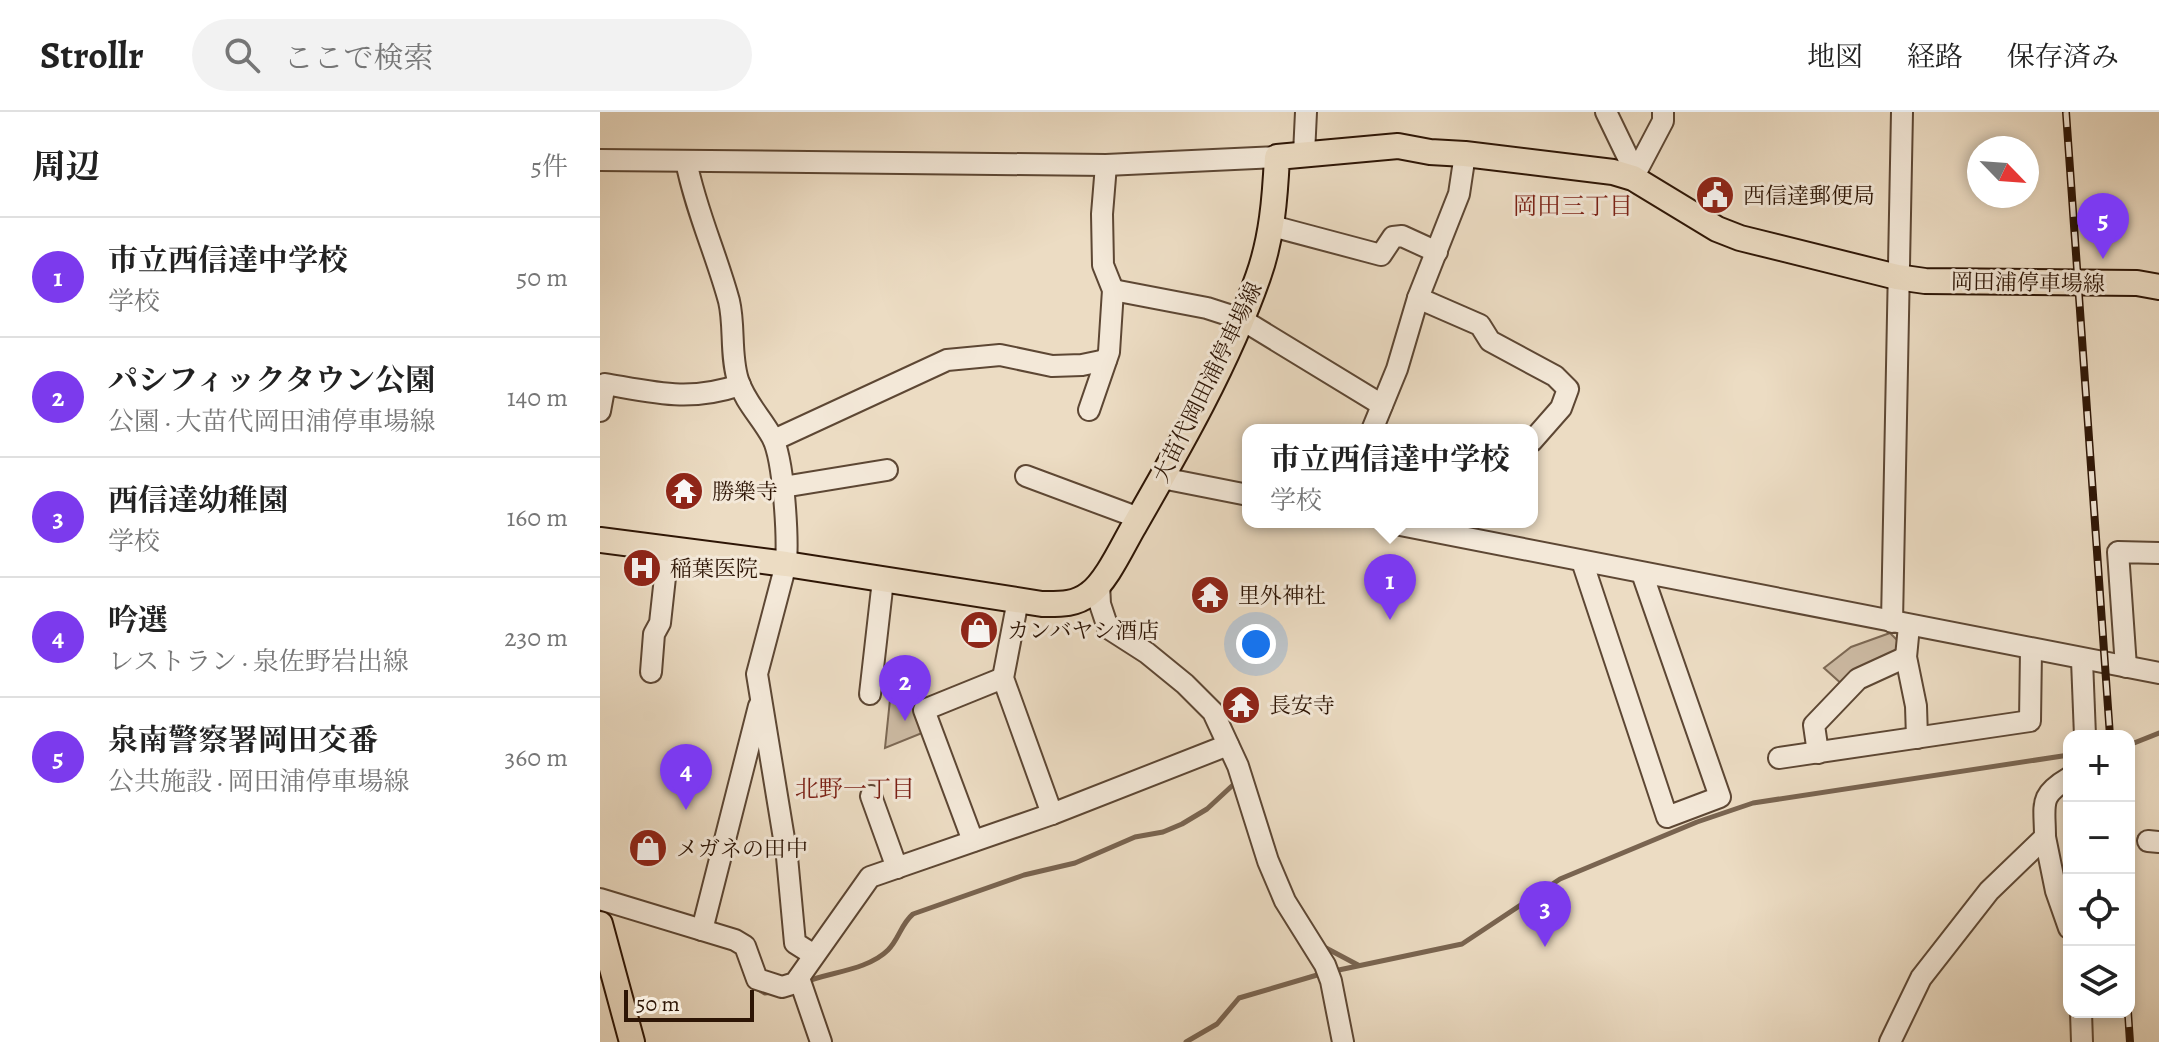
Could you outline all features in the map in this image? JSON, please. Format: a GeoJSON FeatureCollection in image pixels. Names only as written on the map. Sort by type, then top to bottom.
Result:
{"type":"FeatureCollection","features":[{"type":"Feature","properties":{"kind":"main road"},"geometry":{"type":"LineString","coordinates":[[1277,157],[1398,146],[1430,152],[1567,164],[1634,175],[1717,229],[1740,238],[1897,277]]}},
{"type":"Feature","properties":{"kind":"main road","name":"大苗代岡田浦停車場線"},"geometry":{"type":"LineString","coordinates":[[600,540],[786,564],[1042,604],[1081,600],[1099,583],[1162,478],[1241,319],[1259,275],[1272,226],[1277,157]]}},
{"type":"Feature","properties":{"kind":"main road","name":"岡田浦停車場線"},"geometry":{"type":"LineString","coordinates":[[1897,277],[1925,281],[2137,283],[2159,287]]}},
{"type":"Feature","properties":{"kind":"main road"},"geometry":{"type":"LineString","coordinates":[[600,924],[632,1042]]}},
{"type":"Feature","properties":{"kind":"street"},"geometry":{"type":"LineString","coordinates":[[1304,154],[1306,112]]}},
{"type":"Feature","properties":{"kind":"street"},"geometry":{"type":"LineString","coordinates":[[1606,112],[1634,175]]}},
{"type":"Feature","properties":{"kind":"street"},"geometry":{"type":"LineString","coordinates":[[1634,175],[1663,121],[1663,112]]}},
{"type":"Feature","properties":{"kind":"street"},"geometry":{"type":"LineString","coordinates":[[1902,112],[1897,277],[1901,624],[1916,706],[1917,738]]}},
{"type":"Feature","properties":{"kind":"street"},"geometry":{"type":"LineString","coordinates":[[1113,290],[1207,308],[1241,319],[1376,422],[1397,369],[1418,298],[1459,194],[1465,154]]}},
{"type":"Feature","properties":{"kind":"street"},"geometry":{"type":"LineString","coordinates":[[600,160],[1106,165],[1277,157]]}},
{"type":"Feature","properties":{"kind":"street"},"geometry":{"type":"LineString","coordinates":[[686,161],[694,199],[729,302],[737,378],[746,400],[774,440],[783,487],[788,545],[786,564],[757,674],[787,857],[795,943],[814,955]]}},
{"type":"Feature","properties":{"kind":"street"},"geometry":{"type":"LineString","coordinates":[[1089,410],[1106,360],[1113,290],[1103,265],[1102,214],[1106,165]]}},
{"type":"Feature","properties":{"kind":"street"},"geometry":{"type":"LineString","coordinates":[[1272,226],[1381,255],[1393,237],[1402,236],[1437,252]]}},
{"type":"Feature","properties":{"kind":"street"},"geometry":{"type":"LineString","coordinates":[[1418,298],[1480,325],[1490,341],[1555,376],[1568,389],[1561,408],[1538,434]]}},
{"type":"Feature","properties":{"kind":"street"},"geometry":{"type":"LineString","coordinates":[[774,440],[947,360],[1000,355],[1052,366],[1106,360]]}},
{"type":"Feature","properties":{"kind":"street"},"geometry":{"type":"LineString","coordinates":[[600,411],[605,384],[693,396],[740,385]]}},
{"type":"Feature","properties":{"kind":"street"},"geometry":{"type":"LineString","coordinates":[[783,487],[887,470]]}},
{"type":"Feature","properties":{"kind":"street"},"geometry":{"type":"LineString","coordinates":[[1026,476],[1139,518]]}},
{"type":"Feature","properties":{"kind":"street"},"geometry":{"type":"LineString","coordinates":[[1162,478],[1242,494]]}},
{"type":"Feature","properties":{"kind":"street"},"geometry":{"type":"LineString","coordinates":[[1450,528],[1474,530],[1582,561],[2159,673]]}},
{"type":"Feature","properties":{"kind":"street"},"geometry":{"type":"LineString","coordinates":[[651,672],[668,550]]}},
{"type":"Feature","properties":{"kind":"street"},"geometry":{"type":"LineString","coordinates":[[2126,667],[2118,552],[2159,553]]}},
{"type":"Feature","properties":{"kind":"street"},"geometry":{"type":"LineString","coordinates":[[1582,561],[1667,817],[1720,797],[1642,573]]}},
{"type":"Feature","properties":{"kind":"street"},"geometry":{"type":"LineString","coordinates":[[870,694],[883,580]]}},
{"type":"Feature","properties":{"kind":"street"},"geometry":{"type":"LineString","coordinates":[[1099,583],[1100,604],[1108,628],[1147,653],[1213,712],[1238,766],[1268,861],[1285,901],[1325,965],[1343,1042]]}},
{"type":"Feature","properties":{"kind":"street"},"geometry":{"type":"LineString","coordinates":[[1018,600],[1003,678],[1052,814]]}},
{"type":"Feature","properties":{"kind":"street"},"geometry":{"type":"LineString","coordinates":[[1779,758],[2030,721],[2031,650]]}},
{"type":"Feature","properties":{"kind":"street"},"geometry":{"type":"LineString","coordinates":[[1818,753],[1814,725],[1858,679],[1906,657]]}},
{"type":"Feature","properties":{"kind":"street"},"geometry":{"type":"LineString","coordinates":[[2082,660],[2085,730]]}},
{"type":"Feature","properties":{"kind":"street"},"geometry":{"type":"LineString","coordinates":[[973,841],[924,710],[1003,678]]}},
{"type":"Feature","properties":{"kind":"street"},"geometry":{"type":"LineString","coordinates":[[702,930],[761,698]]}},
{"type":"Feature","properties":{"kind":"street"},"geometry":{"type":"LineString","coordinates":[[600,899],[735,940],[745,946],[757,979],[782,987],[795,983],[799,978],[870,877],[1052,814],[1228,745]]}},
{"type":"Feature","properties":{"kind":"street"},"geometry":{"type":"LineString","coordinates":[[2063,782],[2052,788],[2045,799],[2045,837],[2063,911]]}},
{"type":"Feature","properties":{"kind":"street"},"geometry":{"type":"LineString","coordinates":[[871,796],[897,868]]}},
{"type":"Feature","properties":{"kind":"street"},"geometry":{"type":"LineString","coordinates":[[1890,1042],[1921,978],[1989,891],[2045,837]]}},
{"type":"Feature","properties":{"kind":"street"},"geometry":{"type":"LineString","coordinates":[[799,978],[821,1042]]}},
{"type":"Feature","properties":{"kind":"street"},"geometry":{"type":"LineString","coordinates":[[2081,1018],[2082,1042]]}},
{"type":"Feature","properties":{"kind":"shaded area"},"geometry":{"type":"Polygon","coordinates":[[[1890,633],[1899,642],[1900,651],[1844,686],[1824,668],[1851,647],[1890,633]]]}},
{"type":"Feature","properties":{"kind":"shaded area"},"geometry":{"type":"Polygon","coordinates":[[[891,690],[931,700],[927,731],[885,748],[891,690]]]}},
{"type":"Feature","properties":{"kind":"waterway"},"geometry":{"type":"LineString","coordinates":[[2135,743],[2159,733]]}},
{"type":"Feature","properties":{"kind":"waterway"},"geometry":{"type":"LineString","coordinates":[[1334,971],[1462,944],[1560,879],[1697,822],[1753,803],[2063,756]]}},
{"type":"Feature","properties":{"kind":"waterway"},"geometry":{"type":"LineString","coordinates":[[805,982],[880,957],[892,946],[913,914],[1024,875],[1075,863],[1135,837],[1163,832],[1207,809],[1234,784],[1239,784]]}},
{"type":"Feature","properties":{"kind":"waterway"},"geometry":{"type":"LineString","coordinates":[[1326,948],[1358,965]]}},
{"type":"Feature","properties":{"kind":"waterway"},"geometry":{"type":"LineString","coordinates":[[1186,1042],[1217,1024],[1239,998],[1324,973]]}},
{"type":"Feature","properties":{"kind":"waterway"},"geometry":{"type":"LineString","coordinates":[[753,986],[765,993],[772,992]]}},
{"type":"Feature","properties":{"kind":"railway"},"geometry":{"type":"LineString","coordinates":[[2066,112],[2110,730]]}},
{"type":"Feature","properties":{"kind":"railway"},"geometry":{"type":"LineString","coordinates":[[2128,1018],[2130,1042]]}},
{"type":"Feature","properties":{"kind":"place","name":"西信達郵便局"},"geometry":{"type":"Point","coordinates":[1715,195]}},
{"type":"Feature","properties":{"kind":"place","name":"泉南警察署岡田交番"},"geometry":{"type":"Point","coordinates":[2103,259]}},
{"type":"Feature","properties":{"kind":"place","name":"勝樂寺"},"geometry":{"type":"Point","coordinates":[684,491]}},
{"type":"Feature","properties":{"kind":"place","name":"稲葉医院"},"geometry":{"type":"Point","coordinates":[642,568]}},
{"type":"Feature","properties":{"kind":"place","name":"里外神社"},"geometry":{"type":"Point","coordinates":[1210,595]}},
{"type":"Feature","properties":{"kind":"place","name":"市立西信達中学校"},"geometry":{"type":"Point","coordinates":[1390,620]}},
{"type":"Feature","properties":{"kind":"place","name":"カンバヤシ酒店"},"geometry":{"type":"Point","coordinates":[979,630]}},
{"type":"Feature","properties":{"kind":"place","name":"長安寺"},"geometry":{"type":"Point","coordinates":[1241,705]}},
{"type":"Feature","properties":{"kind":"place","name":"パシフィックタウン公園"},"geometry":{"type":"Point","coordinates":[905,721]}},
{"type":"Feature","properties":{"kind":"place","name":"吟選"},"geometry":{"type":"Point","coordinates":[686,810]}},
{"type":"Feature","properties":{"kind":"place","name":"メガネの田中"},"geometry":{"type":"Point","coordinates":[648,848]}},
{"type":"Feature","properties":{"kind":"place","name":"西信達幼稚園"},"geometry":{"type":"Point","coordinates":[1545,947]}},
{"type":"Feature","properties":{"kind":"district","name":"岡田三丁目"},"geometry":{"type":"Point","coordinates":[1573,206]}},
{"type":"Feature","properties":{"kind":"district","name":"北野一丁目"},"geometry":{"type":"Point","coordinates":[855,789]}}]}
